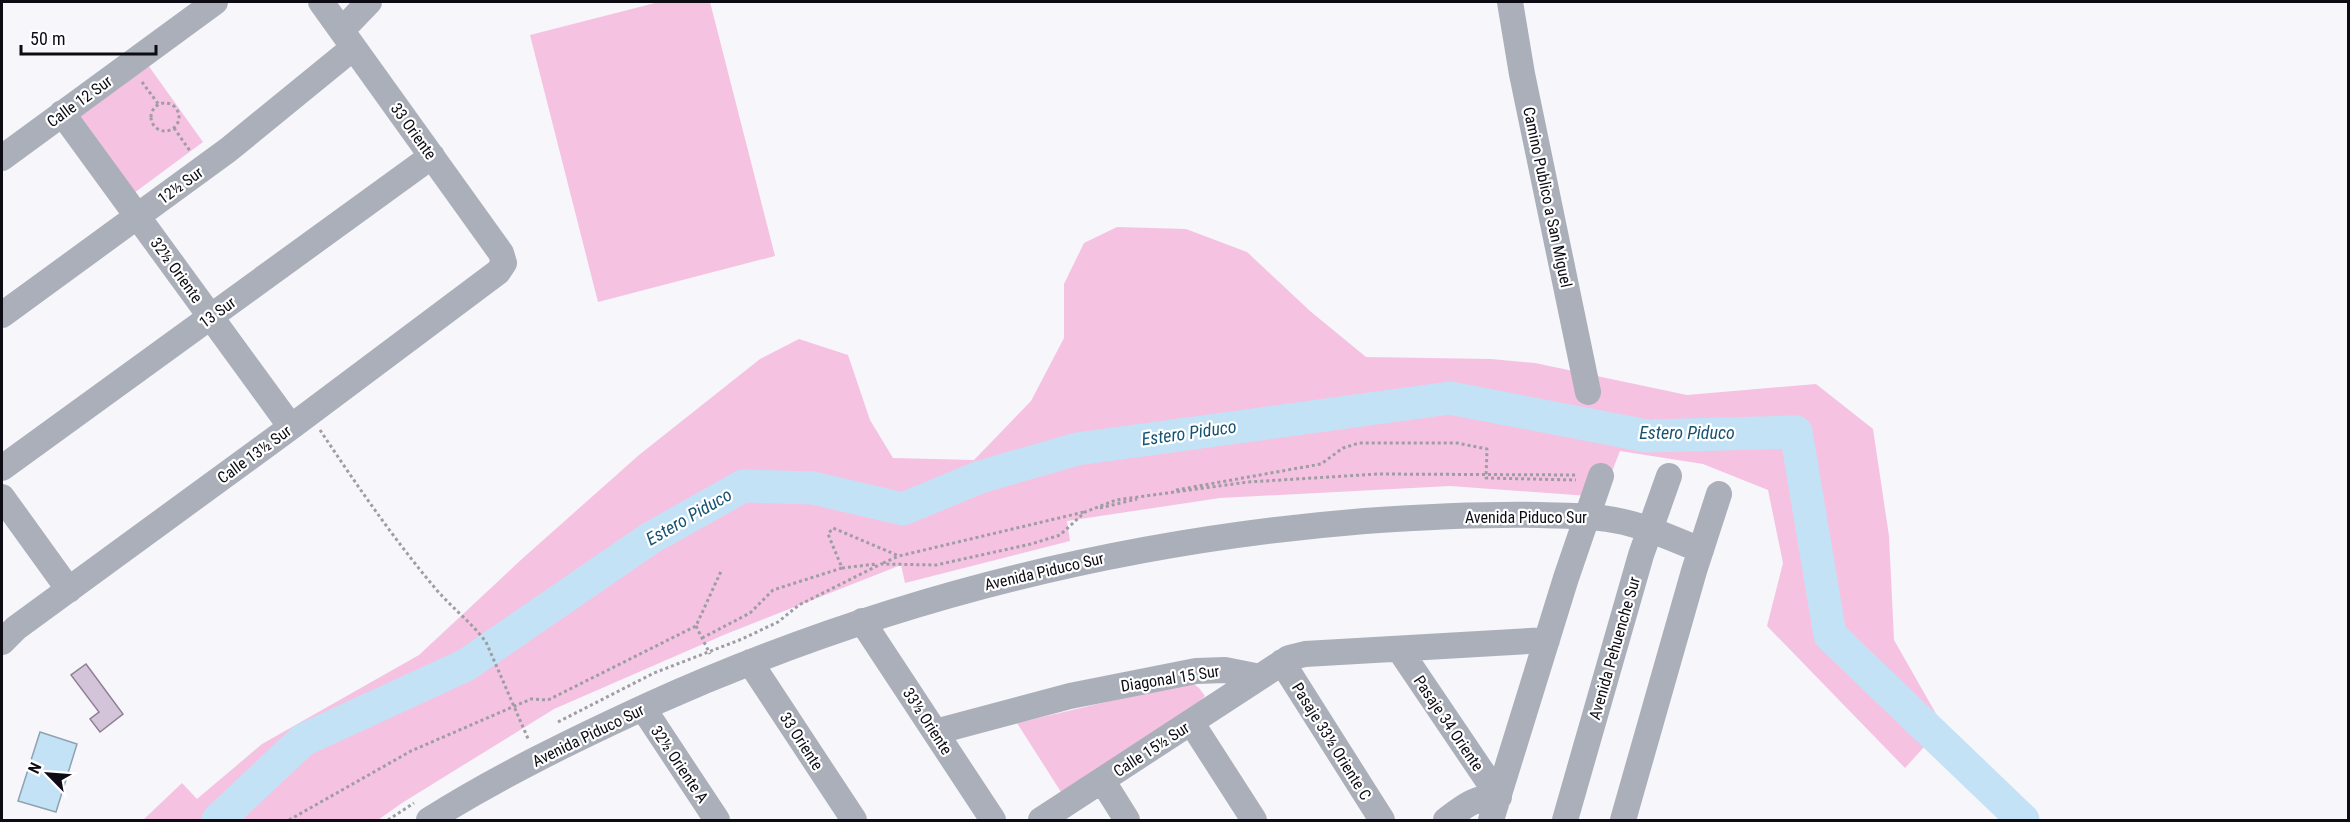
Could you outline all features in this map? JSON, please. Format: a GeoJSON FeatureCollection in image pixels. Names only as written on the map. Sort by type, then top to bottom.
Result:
{"type":"FeatureCollection","features":[{"type":"Feature","properties":{"kind":"street","name":"Calle 12 Sur"},"geometry":{"type":"LineString","coordinates":[[2,158],[215,2]]}},
{"type":"Feature","properties":{"kind":"street","name":"33 Oriente"},"geometry":{"type":"LineString","coordinates":[[321,2],[354,19],[432,156],[501,253],[504,262]]}},
{"type":"Feature","properties":{"kind":"street","name":"Camino Publico a San Miguel"},"geometry":{"type":"LineString","coordinates":[[1510,2],[1522,74],[1588,392]]}},
{"type":"Feature","properties":{"kind":"street","name":"12½ Sur"},"geometry":{"type":"LineString","coordinates":[[2,315],[203,169],[354,19]]}},
{"type":"Feature","properties":{"kind":"street","name":"32½ Oriente"},"geometry":{"type":"LineString","coordinates":[[62,113],[210,316],[300,421]]}},
{"type":"Feature","properties":{"kind":"street","name":"13 Sur"},"geometry":{"type":"LineString","coordinates":[[2,468],[432,156]]}},
{"type":"Feature","properties":{"kind":"street","name":"Calle 13½ Sur"},"geometry":{"type":"LineString","coordinates":[[2,642],[16,628],[300,421],[498,272],[504,262]]}},
{"type":"Feature","properties":{"kind":"street","name":"Avenida Pehuenche Sur"},"geometry":{"type":"LineString","coordinates":[[1565,820],[1641,555],[1669,476]]}},
{"type":"Feature","properties":{"kind":"street"},"geometry":{"type":"LineString","coordinates":[[1495,809],[1600,478]]}},
{"type":"Feature","properties":{"kind":"street"},"geometry":{"type":"LineString","coordinates":[[1623,820],[1719,494]]}},
{"type":"Feature","properties":{"kind":"street"},"geometry":{"type":"LineString","coordinates":[[2,497],[69,590]]}},
{"type":"Feature","properties":{"kind":"street","name":"Avenida Piduco Sur"},"geometry":{"type":"LineString","coordinates":[[429,820],[540,758],[643,708],[750,662],[862,621],[976,588],[1108,556],[1225,536],[1393,519],[1504,515],[1587,516],[1621,521],[1701,550]]}},
{"type":"Feature","properties":{"kind":"street","name":"33½ Oriente"},"geometry":{"type":"LineString","coordinates":[[862,621],[993,820]]}},
{"type":"Feature","properties":{"kind":"street"},"geometry":{"type":"LineString","coordinates":[[1260,677],[1282,662],[1305,654],[1547,640]]}},
{"type":"Feature","properties":{"kind":"street","name":"Pasaje 34 Oriente"},"geometry":{"type":"LineString","coordinates":[[1399,649],[1495,809]]}},
{"type":"Feature","properties":{"kind":"street","name":"33 Oriente"},"geometry":{"type":"LineString","coordinates":[[750,662],[854,820]]}},
{"type":"Feature","properties":{"kind":"street","name":"Pasaje 33½ Oriente C"},"geometry":{"type":"LineString","coordinates":[[1282,662],[1382,820]]}},
{"type":"Feature","properties":{"kind":"street","name":"Diagonal 15 Sur"},"geometry":{"type":"LineString","coordinates":[[935,732],[1070,696],[1196,671],[1225,670],[1260,677]]}},
{"type":"Feature","properties":{"kind":"street","name":"Calle 15½ Sur"},"geometry":{"type":"LineString","coordinates":[[1041,820],[1260,677]]}},
{"type":"Feature","properties":{"kind":"street","name":"32½ Oriente A"},"geometry":{"type":"LineString","coordinates":[[643,708],[717,820]]}},
{"type":"Feature","properties":{"kind":"street"},"geometry":{"type":"LineString","coordinates":[[1191,722],[1254,820]]}},
{"type":"Feature","properties":{"kind":"street"},"geometry":{"type":"LineString","coordinates":[[1102,780],[1127,820]]}},
{"type":"Feature","properties":{"kind":"street"},"geometry":{"type":"LineString","coordinates":[[1446,820],[1472,801],[1489,796],[1495,809]]}},
{"type":"Feature","properties":{"kind":"path"},"geometry":{"type":"LineString","coordinates":[[129,64],[159,105]]}},
{"type":"Feature","properties":{"kind":"path"},"geometry":{"type":"LineString","coordinates":[[167,104],[178,112],[179,121],[174,128],[161,130],[154,125],[153,112],[159,105],[167,104]]}},
{"type":"Feature","properties":{"kind":"path"},"geometry":{"type":"LineString","coordinates":[[174,128],[203,169]]}},
{"type":"Feature","properties":{"kind":"path"},"geometry":{"type":"LineString","coordinates":[[300,421],[361,491],[436,588],[486,642],[513,706],[540,758]]}},
{"type":"Feature","properties":{"kind":"path"},"geometry":{"type":"LineString","coordinates":[[702,638],[750,614],[773,590],[842,568],[881,564],[899,556],[1202,484],[1321,464],[1343,448],[1359,442],[1457,443],[1487,449],[1486,478],[1600,478]]}},
{"type":"Feature","properties":{"kind":"path"},"geometry":{"type":"LineString","coordinates":[[842,568],[828,534],[833,528],[899,556]]}},
{"type":"Feature","properties":{"kind":"path"},"geometry":{"type":"LineString","coordinates":[[289,820],[411,751],[531,699],[548,700],[696,626],[722,569]]}},
{"type":"Feature","properties":{"kind":"path"},"geometry":{"type":"LineString","coordinates":[[696,626],[720,674]]}},
{"type":"Feature","properties":{"kind":"shaded area"},"geometry":{"type":"Polygon","coordinates":[[[659,2],[710,2],[775,256],[598,302],[530,35],[659,2]]]}},
{"type":"Feature","properties":{"kind":"shaded area"},"geometry":{"type":"Polygon","coordinates":[[[148,65],[203,142],[130,196],[73,120],[148,65]]]}},
{"type":"Feature","properties":{"kind":"shaded area"},"geometry":{"type":"Polygon","coordinates":[[[1117,227],[1186,229],[1247,252],[1310,311],[1366,357],[1491,359],[1535,363],[1687,395],[1816,384],[1873,429],[1889,536],[1894,640],[1943,726],[1905,768],[1767,626],[1783,563],[1768,490],[1703,464],[1620,451],[1602,497],[1450,486],[1220,498],[1067,521],[1070,541],[905,583],[901,565],[726,634],[554,709],[378,820],[143,820],[182,783],[197,799],[262,744],[419,655],[523,558],[639,455],[760,359],[799,339],[848,355],[870,420],[893,458],[974,460],[1031,401],[1064,338],[1064,284],[1084,243],[1117,227]]]}},
{"type":"Feature","properties":{"kind":"shaded area"},"geometry":{"type":"Polygon","coordinates":[[[1191,682],[1205,696],[1197,705],[1061,792],[1017,723],[1191,682]]]}},
{"type":"Feature","properties":{"kind":"water"},"geometry":{"type":"Polygon","coordinates":[[[40,732],[77,744],[56,812],[18,801],[40,732]]]}},
{"type":"Feature","properties":{"kind":"building"},"geometry":{"type":"Polygon","coordinates":[[[86,664],[123,714],[100,732],[90,719],[99,712],[71,675],[86,664]]]}},
{"type":"Feature","properties":{"kind":"waterway","name":"Estero Piduco"},"geometry":{"type":"LineString","coordinates":[[218,820],[303,740],[466,665],[649,539],[743,486],[813,488],[903,509],[980,477],[1077,449],[1450,398],[1647,436],[1796,432],[1830,635],[2023,820]]}}]}
